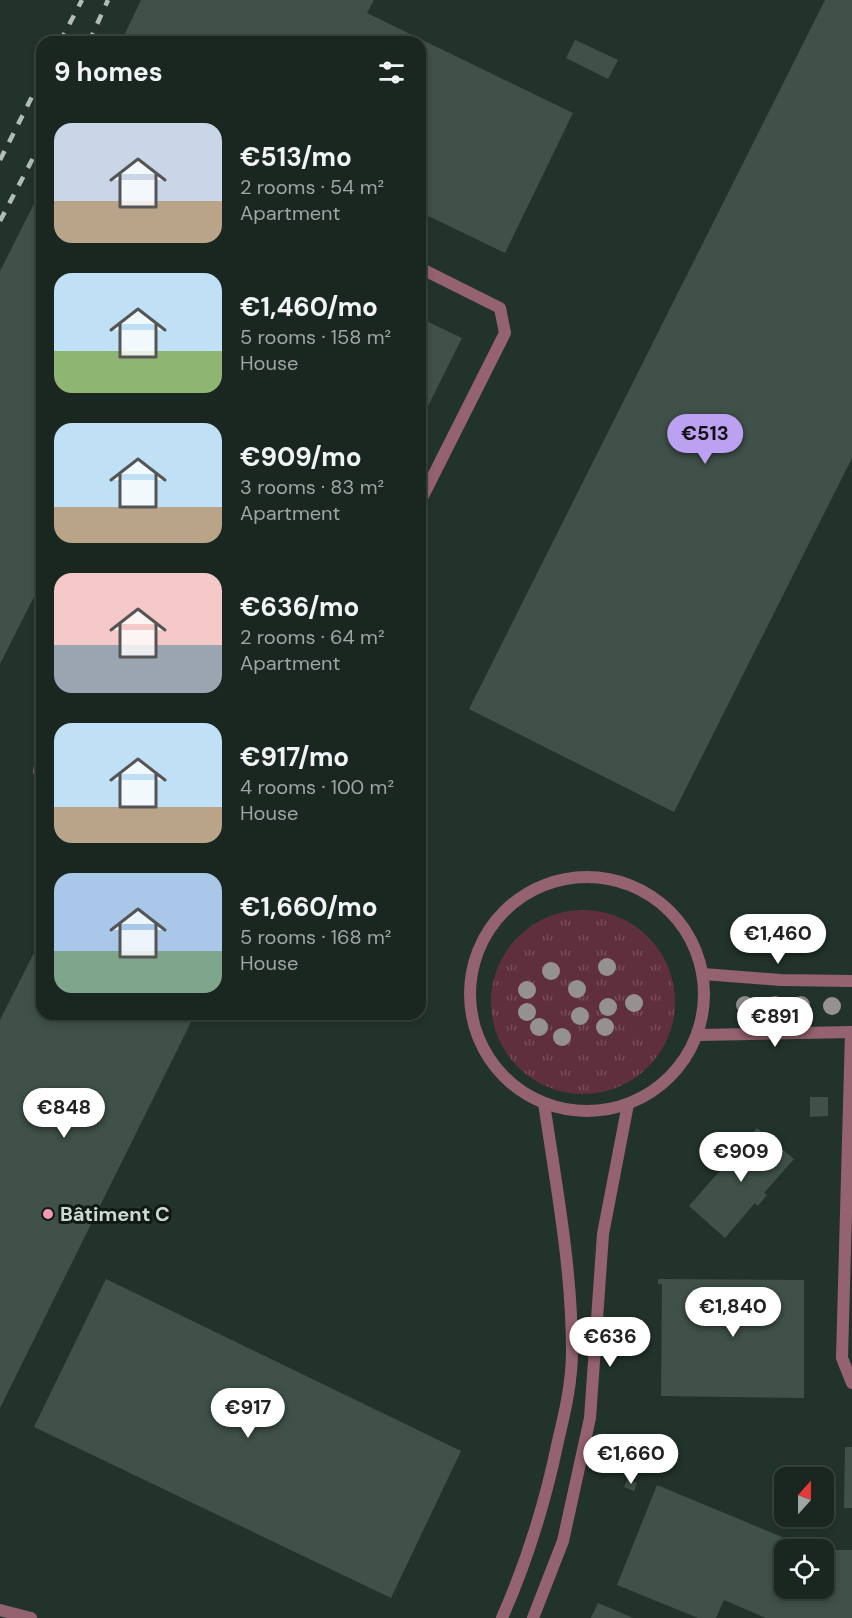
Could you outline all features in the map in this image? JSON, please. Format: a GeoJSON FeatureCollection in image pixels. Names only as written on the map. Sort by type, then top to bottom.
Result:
{"type":"FeatureCollection","features":[{"type":"Feature","properties":{"kind":"street"},"geometry":{"type":"LineString","coordinates":[[426,271],[500,309],[505,333],[426,490]]}},
{"type":"Feature","properties":{"kind":"street"},"geometry":{"type":"LineString","coordinates":[[585,876],[618,880],[649,894],[675,915],[693,942],[704,974],[703,1015],[698,1035],[687,1058],[670,1077],[651,1093],[628,1104],[600,1111],[572,1110],[544,1103],[514,1086],[491,1062],[476,1031],[470,998],[472,969],[482,942],[499,916],[522,896],[552,882],[585,876]]}},
{"type":"Feature","properties":{"kind":"street"},"geometry":{"type":"LineString","coordinates":[[704,974],[781,981],[852,981]]}},
{"type":"Feature","properties":{"kind":"street"},"geometry":{"type":"LineString","coordinates":[[698,1035],[851,1032],[842,1358],[852,1383]]}},
{"type":"Feature","properties":{"kind":"street"},"geometry":{"type":"LineString","coordinates":[[501,1618],[524,1567],[544,1507],[567,1399],[572,1353],[569,1290],[544,1103]]}},
{"type":"Feature","properties":{"kind":"street"},"geometry":{"type":"LineString","coordinates":[[533,1618],[563,1541],[590,1418],[603,1234],[628,1104]]}},
{"type":"Feature","properties":{"kind":"street"},"geometry":{"type":"LineString","coordinates":[[0,1610],[31,1618]]}},
{"type":"Feature","properties":{"kind":"green space"},"geometry":{"type":"Polygon","coordinates":[[[583,910],[618,917],[648,937],[668,967],[675,1002],[668,1037],[648,1067],[618,1087],[583,1094],[548,1087],[518,1067],[498,1037],[491,1002],[498,967],[518,937],[548,917],[583,910]]]}},
{"type":"Feature","properties":{"kind":"building"},"geometry":{"type":"Polygon","coordinates":[[[141,0],[374,0],[367,13],[414,36],[124,36],[141,0]]]}},
{"type":"Feature","properties":{"kind":"building"},"geometry":{"type":"Polygon","coordinates":[[[825,0],[852,0],[852,458],[674,812],[469,709],[825,0]]]}},
{"type":"Feature","properties":{"kind":"building"},"geometry":{"type":"Polygon","coordinates":[[[575,40],[618,60],[608,79],[566,58],[575,40]]]}},
{"type":"Feature","properties":{"kind":"building"},"geometry":{"type":"Polygon","coordinates":[[[426,42],[573,113],[505,253],[426,215],[426,42]]]}},
{"type":"Feature","properties":{"kind":"building"},"geometry":{"type":"Polygon","coordinates":[[[36,200],[36,593],[0,664],[0,271],[36,200]]]}},
{"type":"Feature","properties":{"kind":"building"},"geometry":{"type":"Polygon","coordinates":[[[426,321],[462,338],[426,410],[426,321]]]}},
{"type":"Feature","properties":{"kind":"building","name":"Bâtiment C"},"geometry":{"type":"Polygon","coordinates":[[[36,949],[36,1020],[192,1020],[0,1408],[0,1020],[36,949]]]}},
{"type":"Feature","properties":{"kind":"building"},"geometry":{"type":"Polygon","coordinates":[[[810,1097],[828,1097],[828,1116],[810,1117],[810,1097]]]}},
{"type":"Feature","properties":{"kind":"building"},"geometry":{"type":"Polygon","coordinates":[[[757,1128],[794,1159],[764,1193],[767,1195],[758,1206],[755,1203],[725,1238],[689,1206],[757,1128]]]}},
{"type":"Feature","properties":{"kind":"building"},"geometry":{"type":"Polygon","coordinates":[[[106,1279],[461,1451],[391,1598],[34,1427],[106,1279]]]}},
{"type":"Feature","properties":{"kind":"building"},"geometry":{"type":"Polygon","coordinates":[[[658,1279],[804,1280],[804,1398],[661,1396],[662,1284],[658,1284],[658,1279]]]}},
{"type":"Feature","properties":{"kind":"building"},"geometry":{"type":"Polygon","coordinates":[[[845,1447],[852,1447],[852,1508],[844,1508],[845,1447]]]}},
{"type":"Feature","properties":{"kind":"building"},"geometry":{"type":"Polygon","coordinates":[[[628,1478],[637,1483],[634,1491],[624,1487],[628,1478]]]}},
{"type":"Feature","properties":{"kind":"building"},"geometry":{"type":"Polygon","coordinates":[[[657,1485],[787,1539],[774,1539],[774,1599],[834,1599],[834,1550],[852,1550],[852,1618],[766,1618],[724,1600],[716,1618],[698,1618],[617,1585],[657,1485]]]}},
{"type":"Feature","properties":{"kind":"building"},"geometry":{"type":"Polygon","coordinates":[[[598,1603],[610,1608],[633,1618],[591,1618],[598,1603]]]}},
{"type":"Feature","properties":{"kind":"railway"},"geometry":{"type":"LineString","coordinates":[[63,36],[82,0]]}},
{"type":"Feature","properties":{"kind":"railway"},"geometry":{"type":"LineString","coordinates":[[92,36],[108,0]]}},
{"type":"Feature","properties":{"kind":"railway"},"geometry":{"type":"LineString","coordinates":[[0,160],[36,89]]}},
{"type":"Feature","properties":{"kind":"railway"},"geometry":{"type":"LineString","coordinates":[[0,221],[36,152]]}},
{"type":"Feature","properties":{"kind":"place","name":"Bâtiment C"},"geometry":{"type":"Point","coordinates":[48,1214]}}]}
